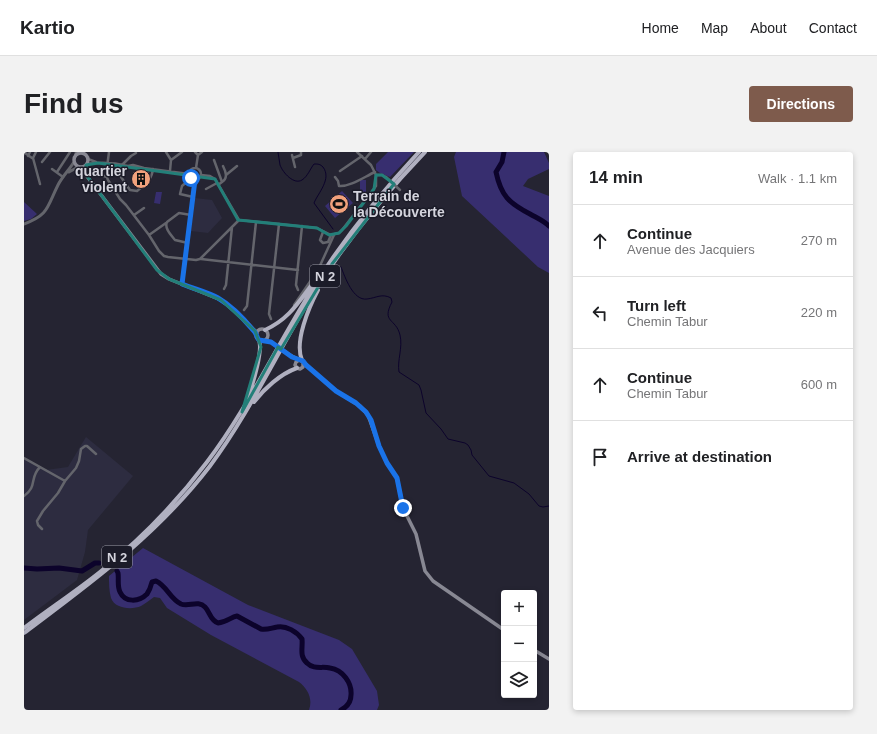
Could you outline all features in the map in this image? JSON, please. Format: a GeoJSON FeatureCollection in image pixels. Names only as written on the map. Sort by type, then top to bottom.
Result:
{"type":"FeatureCollection","features":[{"type":"Feature","properties":{"kind":"highway","name":"N 2"},"geometry":{"type":"LineString","coordinates":[[24,628],[99,573],[145,532],[169,508],[195,478],[243,413],[292,323],[329,262],[373,204],[420,152]]}},
{"type":"Feature","properties":{"kind":"highway","name":"N 2"},"geometry":{"type":"LineString","coordinates":[[24,633],[102,575],[132,549],[185,496],[210,465],[243,413],[316,289],[343,249],[376,206],[425,152]]}},
{"type":"Feature","properties":{"kind":"highway"},"geometry":{"type":"LineString","coordinates":[[301,361],[300,351],[302,336],[306,319],[315,296],[327,276],[376,206]]}},
{"type":"Feature","properties":{"kind":"highway"},"geometry":{"type":"LineString","coordinates":[[265,330],[282,320],[294,309],[329,262]]}},
{"type":"Feature","properties":{"kind":"highway"},"geometry":{"type":"LineString","coordinates":[[243,413],[254,376],[260,347],[259,340]]}},
{"type":"Feature","properties":{"kind":"highway"},"geometry":{"type":"LineString","coordinates":[[243,413],[265,390],[298,367]]}},
{"type":"Feature","properties":{"kind":"main road"},"geometry":{"type":"LineString","coordinates":[[87,176],[85,154],[75,157],[74,162],[87,176],[157,270],[169,279],[221,300],[258,332]]}},
{"type":"Feature","properties":{"kind":"main road"},"geometry":{"type":"LineString","coordinates":[[79,167],[87,165]]}},
{"type":"Feature","properties":{"kind":"main road"},"geometry":{"type":"LineString","coordinates":[[258,332],[261,329],[268,332],[267,339]]}},
{"type":"Feature","properties":{"kind":"main road"},"geometry":{"type":"LineString","coordinates":[[258,332],[257,337],[259,340],[263,341],[267,339]]}},
{"type":"Feature","properties":{"kind":"main road"},"geometry":{"type":"LineString","coordinates":[[267,339],[292,357],[301,361],[336,391],[360,406],[368,415],[379,446],[387,463],[397,478],[401,502],[405,514],[416,534],[423,566],[428,576],[501,628]]}},
{"type":"Feature","properties":{"kind":"main road"},"geometry":{"type":"LineString","coordinates":[[292,357],[298,367],[314,372]]}},
{"type":"Feature","properties":{"kind":"main road"},"geometry":{"type":"LineString","coordinates":[[298,367],[301,361]]}},
{"type":"Feature","properties":{"kind":"main road"},"geometry":{"type":"LineString","coordinates":[[298,367],[304,366],[301,361]]}},
{"type":"Feature","properties":{"kind":"main road"},"geometry":{"type":"LineString","coordinates":[[537,652],[549,660]]}},
{"type":"Feature","properties":{"kind":"street"},"geometry":{"type":"LineString","coordinates":[[28,156],[30,152]]}},
{"type":"Feature","properties":{"kind":"street"},"geometry":{"type":"LineString","coordinates":[[32,158],[36,152]]}},
{"type":"Feature","properties":{"kind":"street"},"geometry":{"type":"LineString","coordinates":[[57,172],[70,152]]}},
{"type":"Feature","properties":{"kind":"street"},"geometry":{"type":"LineString","coordinates":[[75,157],[76,152]]}},
{"type":"Feature","properties":{"kind":"street"},"geometry":{"type":"LineString","coordinates":[[107,178],[109,152]]}},
{"type":"Feature","properties":{"kind":"street"},"geometry":{"type":"LineString","coordinates":[[166,152],[171,160],[170,171]]}},
{"type":"Feature","properties":{"kind":"street"},"geometry":{"type":"LineString","coordinates":[[171,160],[182,152]]}},
{"type":"Feature","properties":{"kind":"street"},"geometry":{"type":"LineString","coordinates":[[195,152],[198,155]]}},
{"type":"Feature","properties":{"kind":"street"},"geometry":{"type":"LineString","coordinates":[[196,168],[198,155],[202,152]]}},
{"type":"Feature","properties":{"kind":"street"},"geometry":{"type":"LineString","coordinates":[[293,158],[301,155],[301,152]]}},
{"type":"Feature","properties":{"kind":"street"},"geometry":{"type":"LineString","coordinates":[[323,232],[320,240],[322,243],[328,242],[332,235],[342,230],[374,189],[376,183],[375,174],[365,159],[357,152]]}},
{"type":"Feature","properties":{"kind":"street"},"geometry":{"type":"LineString","coordinates":[[365,159],[371,152]]}},
{"type":"Feature","properties":{"kind":"street"},"geometry":{"type":"LineString","coordinates":[[25,153],[32,158],[40,184]]}},
{"type":"Feature","properties":{"kind":"street"},"geometry":{"type":"LineString","coordinates":[[42,162],[49,153]]}},
{"type":"Feature","properties":{"kind":"street"},"geometry":{"type":"LineString","coordinates":[[136,153],[121,166],[121,177],[132,191],[137,191],[149,181],[152,176],[153,169]]}},
{"type":"Feature","properties":{"kind":"street"},"geometry":{"type":"LineString","coordinates":[[85,154],[98,163]]}},
{"type":"Feature","properties":{"kind":"street"},"geometry":{"type":"LineString","coordinates":[[292,154],[295,167]]}},
{"type":"Feature","properties":{"kind":"street"},"geometry":{"type":"LineString","coordinates":[[340,171],[362,156]]}},
{"type":"Feature","properties":{"kind":"street"},"geometry":{"type":"LineString","coordinates":[[214,160],[222,182]]}},
{"type":"Feature","properties":{"kind":"street"},"geometry":{"type":"LineString","coordinates":[[24,224],[38,218],[43,213],[57,186],[74,162]]}},
{"type":"Feature","properties":{"kind":"street"},"geometry":{"type":"LineString","coordinates":[[87,165],[98,163],[121,166],[133,165],[144,168],[190,174]]}},
{"type":"Feature","properties":{"kind":"street"},"geometry":{"type":"LineString","coordinates":[[223,166],[226,175]]}},
{"type":"Feature","properties":{"kind":"street"},"geometry":{"type":"LineString","coordinates":[[206,189],[225,180],[226,175],[237,166]]}},
{"type":"Feature","properties":{"kind":"street"},"geometry":{"type":"LineString","coordinates":[[65,176],[79,167]]}},
{"type":"Feature","properties":{"kind":"street"},"geometry":{"type":"LineString","coordinates":[[195,180],[191,178],[190,174],[191,170],[196,168]]}},
{"type":"Feature","properties":{"kind":"street"},"geometry":{"type":"LineString","coordinates":[[196,168],[201,171],[201,175]]}},
{"type":"Feature","properties":{"kind":"street"},"geometry":{"type":"LineString","coordinates":[[52,169],[65,176]]}},
{"type":"Feature","properties":{"kind":"street"},"geometry":{"type":"LineString","coordinates":[[335,177],[339,186],[342,187],[375,174],[382,175],[400,190]]}},
{"type":"Feature","properties":{"kind":"street"},"geometry":{"type":"LineString","coordinates":[[100,175],[107,178],[120,199],[134,215],[164,256],[298,270]]}},
{"type":"Feature","properties":{"kind":"street"},"geometry":{"type":"LineString","coordinates":[[195,180],[200,178],[201,175]]}},
{"type":"Feature","properties":{"kind":"street"},"geometry":{"type":"LineString","coordinates":[[201,175],[211,177],[218,184],[239,220]]}},
{"type":"Feature","properties":{"kind":"street"},"geometry":{"type":"LineString","coordinates":[[191,178],[182,186],[180,194],[193,197]]}},
{"type":"Feature","properties":{"kind":"street"},"geometry":{"type":"LineString","coordinates":[[182,284],[195,180]]}},
{"type":"Feature","properties":{"kind":"street"},"geometry":{"type":"LineString","coordinates":[[134,215],[144,208]]}},
{"type":"Feature","properties":{"kind":"street"},"geometry":{"type":"LineString","coordinates":[[149,235],[179,214],[191,215]]}},
{"type":"Feature","properties":{"kind":"street"},"geometry":{"type":"LineString","coordinates":[[200,259],[239,220],[317,228],[332,235]]}},
{"type":"Feature","properties":{"kind":"street"},"geometry":{"type":"LineString","coordinates":[[167,222],[166,227],[174,239],[178,242],[188,243]]}},
{"type":"Feature","properties":{"kind":"street"},"geometry":{"type":"LineString","coordinates":[[244,310],[246,306],[252,265],[256,222]]}},
{"type":"Feature","properties":{"kind":"street"},"geometry":{"type":"LineString","coordinates":[[271,320],[269,314],[279,224]]}},
{"type":"Feature","properties":{"kind":"street"},"geometry":{"type":"LineString","coordinates":[[224,289],[226,285],[229,262],[232,226]]}},
{"type":"Feature","properties":{"kind":"street"},"geometry":{"type":"LineString","coordinates":[[298,290],[296,285],[302,226]]}},
{"type":"Feature","properties":{"kind":"street"},"geometry":{"type":"LineString","coordinates":[[282,320],[318,270],[332,235]]}},
{"type":"Feature","properties":{"kind":"street"},"geometry":{"type":"LineString","coordinates":[[42,529],[38,525],[39,517],[78,465],[82,447],[88,446],[96,454]]}},
{"type":"Feature","properties":{"kind":"street"},"geometry":{"type":"LineString","coordinates":[[24,458],[65,481]]}},
{"type":"Feature","properties":{"kind":"street"},"geometry":{"type":"LineString","coordinates":[[24,496],[29,493],[33,487],[34,474],[40,468]]}},
{"type":"Feature","properties":{"kind":"highlighted area"},"geometry":{"type":"Polygon","coordinates":[[[98,163],[215,179],[238,220],[317,228],[329,235],[339,233],[346,226],[374,189],[376,175],[382,175],[394,184],[332,264],[281,349],[278,347],[242,412],[261,347],[255,331],[221,300],[169,279],[157,270],[87,176],[86,165],[98,163]]]}},
{"type":"Feature","properties":{"kind":"shaded area"},"geometry":{"type":"Polygon","coordinates":[[[388,152],[414,152],[390,177],[376,170],[376,164],[388,152]]]}},
{"type":"Feature","properties":{"kind":"shaded area"},"geometry":{"type":"Polygon","coordinates":[[[456,152],[544,152],[549,163],[549,169],[528,179],[523,186],[549,196],[549,273],[538,267],[462,196],[454,157],[456,152]]]}},
{"type":"Feature","properties":{"kind":"shaded area"},"geometry":{"type":"Polygon","coordinates":[[[360,180],[366,180],[366,196],[360,196],[360,180]]]}},
{"type":"Feature","properties":{"kind":"shaded area","name":"Terrain de la Découverte"},"geometry":{"type":"Polygon","coordinates":[[[342,191],[353,203],[335,218],[325,206],[342,191]]]}},
{"type":"Feature","properties":{"kind":"shaded area"},"geometry":{"type":"Polygon","coordinates":[[[156,192],[162,192],[160,204],[154,203],[156,192]]]}},
{"type":"Feature","properties":{"kind":"shaded area"},"geometry":{"type":"Polygon","coordinates":[[[195,198],[212,200],[222,218],[208,233],[191,231],[195,198]]]}},
{"type":"Feature","properties":{"kind":"shaded area"},"geometry":{"type":"Polygon","coordinates":[[[24,202],[37,214],[31,219],[24,221],[24,202]]]}},
{"type":"Feature","properties":{"kind":"shaded area"},"geometry":{"type":"Polygon","coordinates":[[[86,437],[133,476],[88,530],[85,552],[77,580],[24,620],[24,458],[46,470],[68,467],[86,437]]]}},
{"type":"Feature","properties":{"kind":"shaded area"},"geometry":{"type":"Polygon","coordinates":[[[143,548],[248,605],[339,640],[352,649],[377,691],[379,705],[377,710],[309,710],[309,694],[299,682],[211,635],[167,608],[160,598],[154,597],[141,606],[133,608],[124,608],[113,602],[109,590],[109,576],[143,548]]]}},
{"type":"Feature","properties":{"kind":"waterway"},"geometry":{"type":"LineString","coordinates":[[278,152],[281,168],[292,180],[302,180],[314,164],[319,164],[323,167],[326,176],[325,181],[314,203],[333,229]]}},
{"type":"Feature","properties":{"kind":"waterway"},"geometry":{"type":"LineString","coordinates":[[504,152],[502,162],[496,172],[503,193],[511,202],[549,226]]}},
{"type":"Feature","properties":{"kind":"waterway"},"geometry":{"type":"LineString","coordinates":[[341,267],[350,288],[362,299],[382,296],[391,298],[392,302],[388,314],[390,320],[396,326],[401,340],[399,372],[419,385],[426,413],[448,439],[468,445],[472,455],[489,476],[514,483],[529,494],[539,506],[549,506]]}},
{"type":"Feature","properties":{"kind":"waterway"},"geometry":{"type":"LineString","coordinates":[[24,568],[59,568],[82,571],[95,563],[99,563]]}},
{"type":"Feature","properties":{"kind":"waterway"},"geometry":{"type":"LineString","coordinates":[[117,571],[120,592],[122,596],[129,600],[136,600],[144,597],[148,593],[152,582],[156,581],[160,583],[177,602],[184,605],[199,604],[205,607],[215,622],[224,622],[237,616],[261,629],[280,627],[288,628],[302,639],[302,655],[307,663],[315,667],[335,669],[346,678],[350,686],[351,695],[347,706],[341,710]]}},
{"type":"Feature","properties":{"kind":"place","name":"quartier violent"},"geometry":{"type":"Point","coordinates":[141,179]}},
{"type":"Feature","properties":{"kind":"place","name":"Terrain de la Découverte"},"geometry":{"type":"Point","coordinates":[339,204]}},
{"type":"Feature","properties":{"kind":"route"},"geometry":{"type":"LineString","coordinates":[[191,178],[195,180],[184,278],[182,284],[221,300],[233,309],[253,329],[259,340],[271,342],[292,357],[302,360],[336,391],[363,408],[371,420],[379,446],[387,463],[397,478],[403,508]]}}]}
